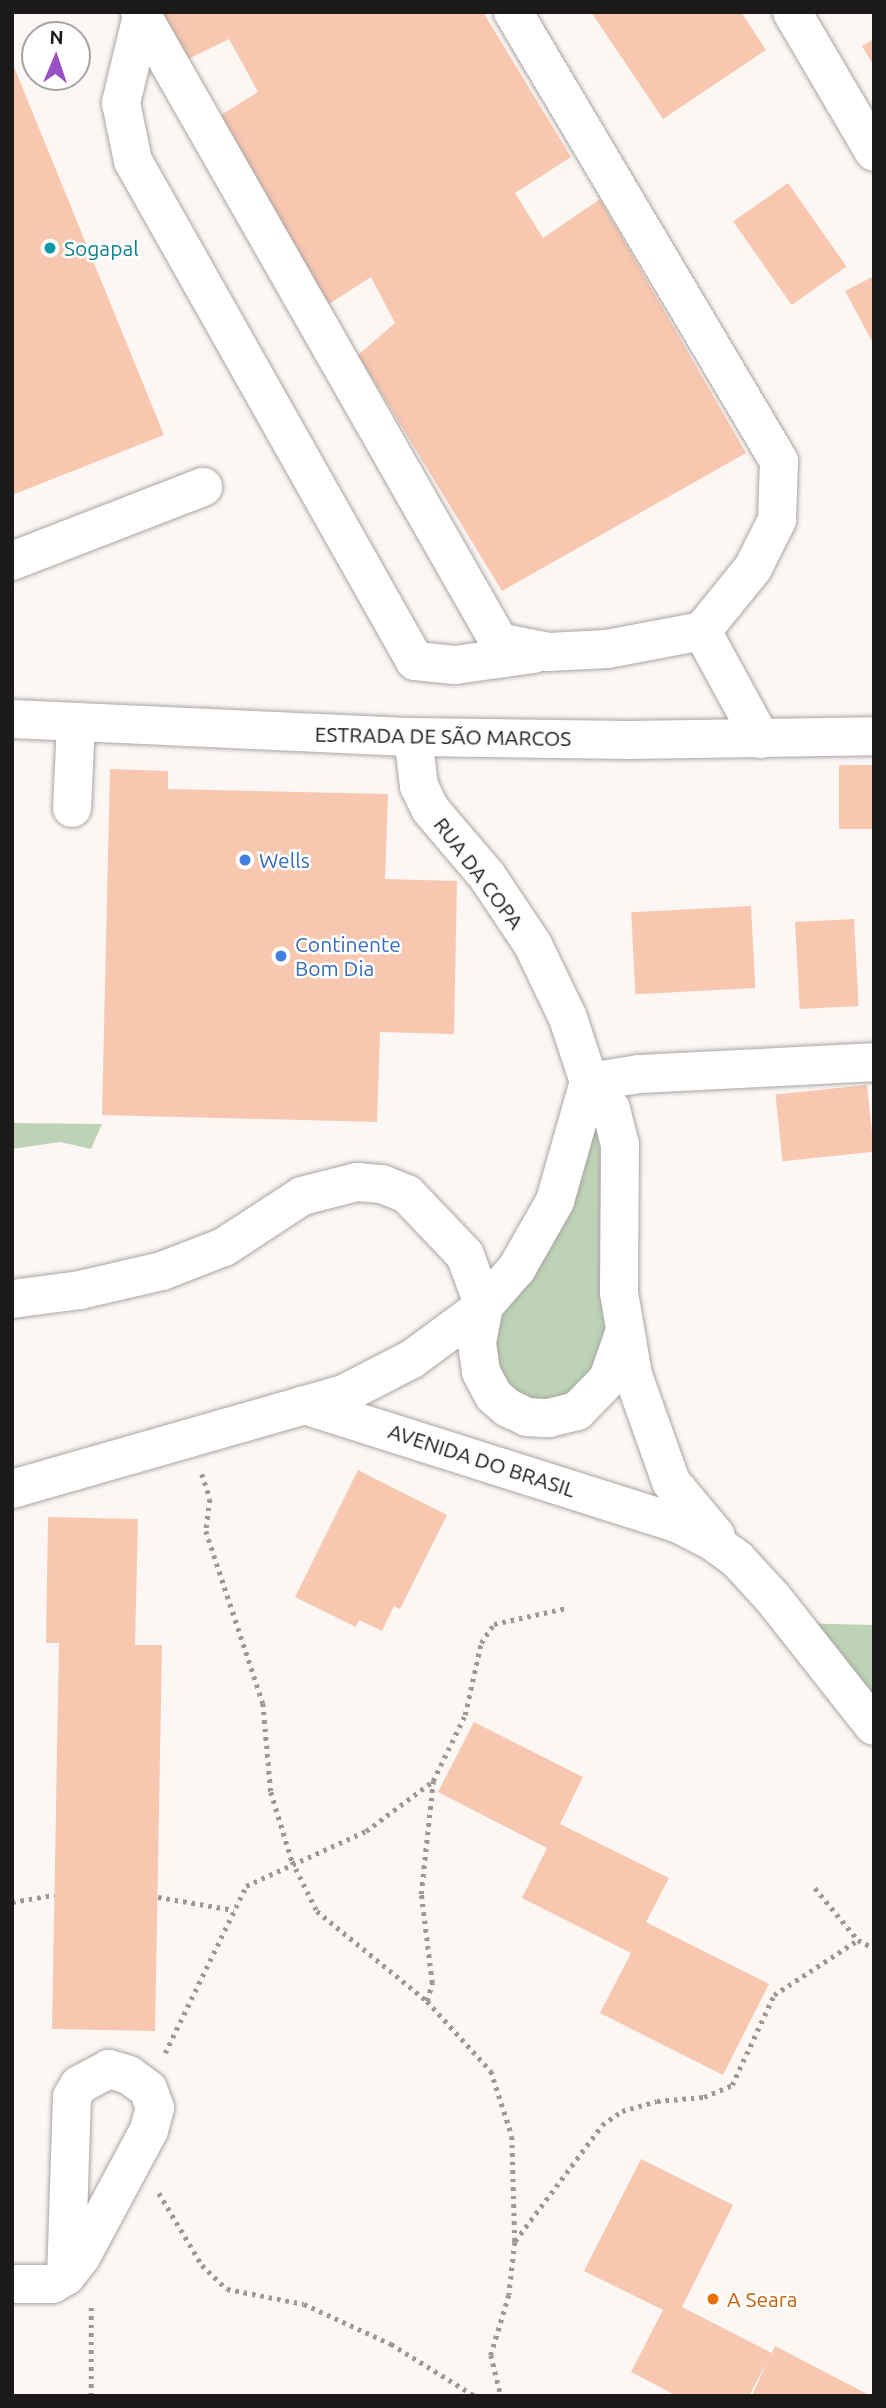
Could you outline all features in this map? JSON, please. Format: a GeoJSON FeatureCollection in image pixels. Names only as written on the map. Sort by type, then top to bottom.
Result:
{"type":"FeatureCollection","features":[{"type":"Feature","properties":{"kind":"street"},"geometry":{"type":"LineString","coordinates":[[141,14],[121,103],[133,161],[415,661],[455,665],[548,652],[607,649],[702,631],[753,568],[777,520],[779,461],[513,12]]}},
{"type":"Feature","properties":{"kind":"street"},"geometry":{"type":"LineString","coordinates":[[792,12],[874,152]]}},
{"type":"Feature","properties":{"kind":"street"},"geometry":{"type":"LineString","coordinates":[[141,14],[499,642],[548,652]]}},
{"type":"Feature","properties":{"kind":"street"},"geometry":{"type":"LineString","coordinates":[[12,561],[203,486]]}},
{"type":"Feature","properties":{"kind":"street"},"geometry":{"type":"LineString","coordinates":[[702,631],[761,738]]}},
{"type":"Feature","properties":{"kind":"street","name":"ESTRADA DE SÃO MARCOS"},"geometry":{"type":"LineString","coordinates":[[12,719],[413,737],[874,736]]}},
{"type":"Feature","properties":{"kind":"street"},"geometry":{"type":"LineString","coordinates":[[72,808],[76,722]]}},
{"type":"Feature","properties":{"kind":"street","name":"RUA DA COPA"},"geometry":{"type":"LineString","coordinates":[[413,737],[419,786],[430,809],[487,876],[533,945],[568,1018],[589,1082],[611,1109],[620,1144],[623,1336],[649,1428],[671,1482],[737,1559]]}},
{"type":"Feature","properties":{"kind":"street"},"geometry":{"type":"LineString","coordinates":[[12,1489],[303,1405],[379,1379],[484,1306],[517,1268],[555,1201],[589,1082],[639,1074],[874,1062]]}},
{"type":"Feature","properties":{"kind":"street"},"geometry":{"type":"LineString","coordinates":[[12,1299],[80,1290],[162,1271],[224,1247],[302,1196],[357,1182],[382,1184],[407,1194],[436,1221],[465,1255],[484,1306]]}},
{"type":"Feature","properties":{"kind":"street","name":"RUA DA COPA"},"geometry":{"type":"LineString","coordinates":[[484,1306],[477,1343],[481,1372],[494,1396],[527,1417],[577,1411],[594,1397],[608,1379],[623,1336]]}},
{"type":"Feature","properties":{"kind":"street","name":"AVENIDA DO BRASIL"},"geometry":{"type":"LineString","coordinates":[[303,1405],[677,1522],[737,1559],[874,1726]]}},
{"type":"Feature","properties":{"kind":"street"},"geometry":{"type":"LineString","coordinates":[[12,2284],[52,2284],[66,2276],[92,2237],[149,2130],[155,2108],[148,2089],[129,2075],[109,2069],[79,2085],[72,2096],[66,2276]]}},
{"type":"Feature","properties":{"kind":"path"},"geometry":{"type":"LineString","coordinates":[[191,1436],[210,1499],[206,1531],[263,1703],[271,1792],[292,1861],[317,1911],[427,2001],[491,2071],[512,2136],[515,2242],[509,2295],[491,2355],[500,2396]]}},
{"type":"Feature","properties":{"kind":"path"},"geometry":{"type":"LineString","coordinates":[[427,2001],[432,1983],[421,1894],[433,1781],[465,1716],[481,1643],[495,1624],[567,1608]]}},
{"type":"Feature","properties":{"kind":"path"},"geometry":{"type":"LineString","coordinates":[[148,2089],[246,1886],[292,1861],[366,1830],[433,1781]]}},
{"type":"Feature","properties":{"kind":"path"},"geometry":{"type":"LineString","coordinates":[[815,1888],[858,1940],[874,1948]]}},
{"type":"Feature","properties":{"kind":"path"},"geometry":{"type":"LineString","coordinates":[[12,1902],[54,1895]]}},
{"type":"Feature","properties":{"kind":"path"},"geometry":{"type":"LineString","coordinates":[[158,1897],[234,1910]]}},
{"type":"Feature","properties":{"kind":"path"},"geometry":{"type":"LineString","coordinates":[[515,2242],[602,2125],[622,2111],[657,2101],[704,2097],[732,2085],[774,1995],[858,1940]]}},
{"type":"Feature","properties":{"kind":"path"},"geometry":{"type":"LineString","coordinates":[[157,2189],[202,2265],[227,2289],[304,2304],[391,2344],[475,2396]]}},
{"type":"Feature","properties":{"kind":"path"},"geometry":{"type":"LineString","coordinates":[[91,2396],[92,2237]]}},
{"type":"Feature","properties":{"kind":"green space"},"geometry":{"type":"Polygon","coordinates":[[[593,1110],[610,1205],[611,1323],[581,1400],[513,1400],[492,1348],[501,1313],[593,1110]]]}},
{"type":"Feature","properties":{"kind":"green space"},"geometry":{"type":"Polygon","coordinates":[[[12,1123],[102,1124],[91,1149],[60,1142],[12,1149],[12,1123]]]}},
{"type":"Feature","properties":{"kind":"green space"},"geometry":{"type":"Polygon","coordinates":[[[792,1623],[874,1625],[874,1724],[792,1623]]]}},
{"type":"Feature","properties":{"kind":"building"},"geometry":{"type":"Polygon","coordinates":[[[158,12],[483,12],[571,157],[515,193],[543,238],[600,199],[746,453],[502,591],[358,355],[395,323],[371,277],[329,304],[218,117],[258,92],[229,39],[186,60],[158,12]]]}},
{"type":"Feature","properties":{"kind":"building"},"geometry":{"type":"Polygon","coordinates":[[[591,12],[741,12],[766,50],[663,119],[591,12]]]}},
{"type":"Feature","properties":{"kind":"building"},"geometry":{"type":"Polygon","coordinates":[[[874,39],[874,66],[862,46],[874,39]]]}},
{"type":"Feature","properties":{"kind":"building","name":"Sogapal"},"geometry":{"type":"Polygon","coordinates":[[[12,62],[21,91],[24,91],[164,435],[12,495],[12,62]]]}},
{"type":"Feature","properties":{"kind":"building"},"geometry":{"type":"Polygon","coordinates":[[[788,183],[847,267],[792,305],[733,221],[788,183]]]}},
{"type":"Feature","properties":{"kind":"building"},"geometry":{"type":"Polygon","coordinates":[[[874,276],[874,345],[845,291],[874,276]]]}},
{"type":"Feature","properties":{"kind":"building"},"geometry":{"type":"Polygon","coordinates":[[[839,765],[874,765],[874,829],[839,829],[839,765]]]}},
{"type":"Feature","properties":{"kind":"building","name":"Continente Bom Dia"},"geometry":{"type":"Polygon","coordinates":[[[110,769],[168,771],[168,789],[388,794],[385,879],[457,881],[454,1034],[380,1032],[377,1122],[102,1115],[110,769]]]}},
{"type":"Feature","properties":{"kind":"building"},"geometry":{"type":"Polygon","coordinates":[[[751,906],[755,988],[635,994],[631,912],[751,906]]]}},
{"type":"Feature","properties":{"kind":"building"},"geometry":{"type":"Polygon","coordinates":[[[854,919],[859,1006],[800,1009],[795,922],[854,919]]]}},
{"type":"Feature","properties":{"kind":"building"},"geometry":{"type":"Polygon","coordinates":[[[867,1085],[874,1152],[783,1161],[776,1095],[867,1085]]]}},
{"type":"Feature","properties":{"kind":"building"},"geometry":{"type":"Polygon","coordinates":[[[358,1470],[447,1515],[400,1609],[394,1606],[382,1631],[359,1620],[356,1627],[295,1597],[358,1470]]]}},
{"type":"Feature","properties":{"kind":"building"},"geometry":{"type":"Polygon","coordinates":[[[48,1517],[138,1519],[135,1645],[162,1645],[155,2031],[52,2029],[59,1643],[46,1643],[48,1517]]]}},
{"type":"Feature","properties":{"kind":"building"},"geometry":{"type":"Polygon","coordinates":[[[474,1722],[583,1777],[560,1824],[669,1878],[646,1922],[769,1984],[723,2075],[600,2013],[631,1953],[522,1898],[547,1848],[438,1792],[474,1722]]]}},
{"type":"Feature","properties":{"kind":"building"},"geometry":{"type":"Polygon","coordinates":[[[641,2159],[733,2205],[682,2307],[772,2353],[775,2346],[871,2396],[752,2396],[767,2362],[749,2396],[677,2396],[631,2372],[663,2310],[584,2271],[641,2159]]]}},
{"type":"Feature","properties":{"kind":"place","name":"Sogapal"},"geometry":{"type":"Point","coordinates":[50,248]}},
{"type":"Feature","properties":{"kind":"place","name":"Wells"},"geometry":{"type":"Point","coordinates":[245,860]}},
{"type":"Feature","properties":{"kind":"place","name":"Continente Bom Dia"},"geometry":{"type":"Point","coordinates":[281,956]}},
{"type":"Feature","properties":{"kind":"place","name":"A Seara"},"geometry":{"type":"Point","coordinates":[713,2299]}}]}
